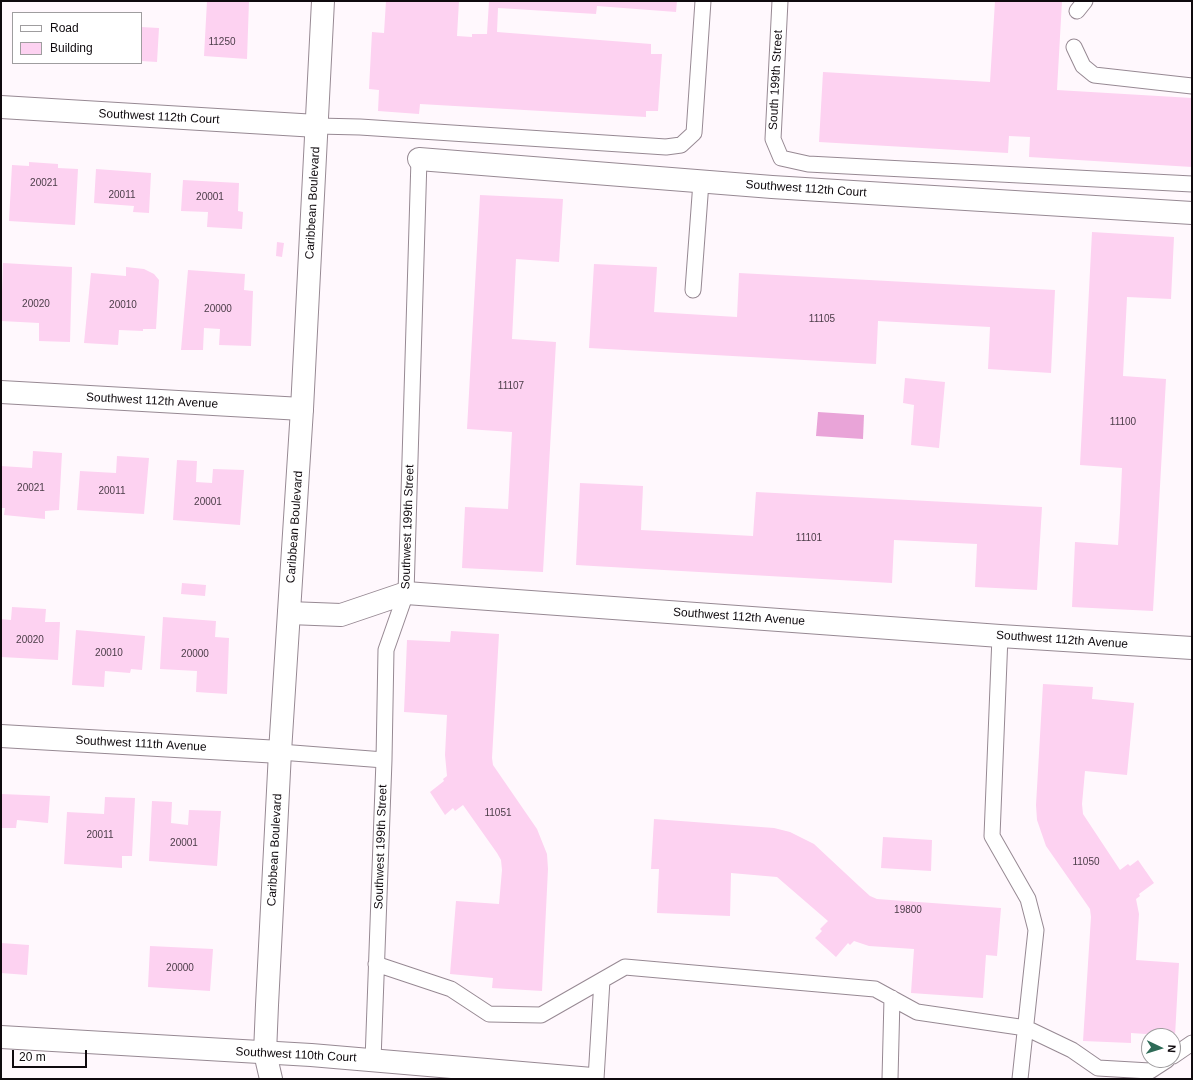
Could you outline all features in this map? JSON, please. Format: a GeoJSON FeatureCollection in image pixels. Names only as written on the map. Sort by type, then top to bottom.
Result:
{"type":"FeatureCollection","features":[{"type":"Feature","properties":{"kind":"street","name":"Caribbean Boulevard"},"geometry":{"type":"LineString","coordinates":[[271,1079],[265,1053],[280,752],[302,410],[323,1]]}},
{"type":"Feature","properties":{"kind":"street","name":"Southwest 112th Court"},"geometry":{"type":"LineString","coordinates":[[1,107],[317,126]]}},
{"type":"Feature","properties":{"kind":"street","name":"Southwest 112th Court"},"geometry":{"type":"LineString","coordinates":[[420,159],[701,182],[1192,213]]}},
{"type":"Feature","properties":{"kind":"street","name":"Southwest 112th Avenue"},"geometry":{"type":"LineString","coordinates":[[1,392],[302,410]]}},
{"type":"Feature","properties":{"kind":"street","name":"Southwest 112th Avenue"},"geometry":{"type":"LineString","coordinates":[[290,613],[341,615],[406,594],[1192,648]]}},
{"type":"Feature","properties":{"kind":"street","name":"Southwest 111th Avenue"},"geometry":{"type":"LineString","coordinates":[[1,736],[280,752]]}},
{"type":"Feature","properties":{"kind":"street","name":"Southwest 110th Court"},"geometry":{"type":"LineString","coordinates":[[1,1037],[373,1060],[442,1072],[592,1079]]}},
{"type":"Feature","properties":{"kind":"street","name":"Caribbean Boulevard"},"geometry":{"type":"LineString","coordinates":[[256,1079],[265,1053]]}},
{"type":"Feature","properties":{"kind":"lane"},"geometry":{"type":"LineString","coordinates":[[317,126],[360,127],[666,147],[681,144],[694,133],[703,1]]}},
{"type":"Feature","properties":{"kind":"lane","name":"South 199th Street"},"geometry":{"type":"LineString","coordinates":[[780,1],[773,139],[782,158],[808,164],[1192,184]]}},
{"type":"Feature","properties":{"kind":"lane"},"geometry":{"type":"LineString","coordinates":[[1074,47],[1083,66],[1094,75],[1192,86]]}},
{"type":"Feature","properties":{"kind":"lane","name":"Southwest 199th Street"},"geometry":{"type":"LineString","coordinates":[[373,1060],[384,760],[386,650],[406,594],[420,159]]}},
{"type":"Feature","properties":{"kind":"lane"},"geometry":{"type":"LineString","coordinates":[[694,290],[701,182]]}},
{"type":"Feature","properties":{"kind":"lane"},"geometry":{"type":"LineString","coordinates":[[1000,636],[992,836],[1028,899],[1036,930],[1020,1079]]}},
{"type":"Feature","properties":{"kind":"lane"},"geometry":{"type":"LineString","coordinates":[[280,752],[384,760]]}},
{"type":"Feature","properties":{"kind":"lane"},"geometry":{"type":"LineString","coordinates":[[376,964],[451,989],[489,1014],[541,1015],[625,967],[875,989],[917,1012],[1026,1028],[1072,1050],[1098,1068],[1150,1071],[1155,1068]]}},
{"type":"Feature","properties":{"kind":"lane"},"geometry":{"type":"LineString","coordinates":[[596,1079],[602,980]]}},
{"type":"Feature","properties":{"kind":"lane"},"geometry":{"type":"LineString","coordinates":[[890,1079],[892,998]]}},
{"type":"Feature","properties":{"kind":"lane"},"geometry":{"type":"LineString","coordinates":[[1181,1051],[1192,1043]]}},
{"type":"Feature","properties":{"kind":"shaded area"},"geometry":{"type":"Polygon","coordinates":[[[818,412],[864,415],[863,439],[816,436],[818,412]]]}},
{"type":"Feature","properties":{"kind":"building"},"geometry":{"type":"Polygon","coordinates":[[[207,1],[249,1],[247,59],[204,56],[207,1]]]}},
{"type":"Feature","properties":{"kind":"building"},"geometry":{"type":"Polygon","coordinates":[[[386,1],[459,1],[457,36],[472,37],[472,34],[487,34],[489,1],[677,1],[676,12],[597,6],[596,14],[498,8],[497,32],[651,44],[651,54],[662,54],[658,111],[646,111],[646,117],[420,104],[419,114],[378,111],[379,90],[369,89],[372,32],[384,33],[386,1]]]}},
{"type":"Feature","properties":{"kind":"building"},"geometry":{"type":"Polygon","coordinates":[[[995,1],[1062,1],[1057,90],[1192,98],[1192,167],[1029,157],[1030,137],[1009,136],[1008,153],[819,142],[823,72],[990,82],[995,1]]]}},
{"type":"Feature","properties":{"kind":"building"},"geometry":{"type":"Polygon","coordinates":[[[142,27],[159,28],[157,62],[142,61],[142,27]]]}},
{"type":"Feature","properties":{"kind":"building"},"geometry":{"type":"Polygon","coordinates":[[[29,162],[58,164],[58,168],[78,169],[75,225],[9,221],[12,165],[29,166],[29,162]]]}},
{"type":"Feature","properties":{"kind":"building"},"geometry":{"type":"Polygon","coordinates":[[[96,169],[151,173],[149,213],[133,212],[134,206],[94,203],[96,169]]]}},
{"type":"Feature","properties":{"kind":"building"},"geometry":{"type":"Polygon","coordinates":[[[183,180],[239,183],[238,211],[243,212],[242,229],[207,227],[208,212],[181,211],[183,180]]]}},
{"type":"Feature","properties":{"kind":"building"},"geometry":{"type":"Polygon","coordinates":[[[480,195],[563,199],[559,262],[516,259],[512,339],[556,342],[543,572],[462,568],[465,507],[508,509],[512,432],[467,429],[480,195]]]}},
{"type":"Feature","properties":{"kind":"building"},"geometry":{"type":"Polygon","coordinates":[[[1092,232],[1174,237],[1171,299],[1127,297],[1123,376],[1166,379],[1153,611],[1072,607],[1075,542],[1118,545],[1120,513],[1122,468],[1080,465],[1092,232]]]}},
{"type":"Feature","properties":{"kind":"building"},"geometry":{"type":"Polygon","coordinates":[[[277,242],[284,243],[282,257],[276,256],[277,242]]]}},
{"type":"Feature","properties":{"kind":"building"},"geometry":{"type":"Polygon","coordinates":[[[3,263],[72,267],[70,342],[39,341],[39,323],[1,321],[3,263]]]}},
{"type":"Feature","properties":{"kind":"building"},"geometry":{"type":"Polygon","coordinates":[[[594,264],[657,267],[654,312],[737,317],[739,273],[1055,290],[1051,373],[988,369],[990,327],[878,321],[876,364],[589,348],[594,264]]]}},
{"type":"Feature","properties":{"kind":"building"},"geometry":{"type":"Polygon","coordinates":[[[126,267],[144,269],[154,274],[159,280],[156,329],[143,329],[143,331],[119,330],[118,345],[84,343],[91,273],[126,276],[126,267]]]}},
{"type":"Feature","properties":{"kind":"building"},"geometry":{"type":"Polygon","coordinates":[[[188,270],[245,274],[244,290],[253,291],[251,346],[219,345],[220,329],[204,328],[203,350],[181,350],[188,270]]]}},
{"type":"Feature","properties":{"kind":"building"},"geometry":{"type":"Polygon","coordinates":[[[905,378],[945,382],[939,448],[911,445],[914,405],[903,403],[905,378]]]}},
{"type":"Feature","properties":{"kind":"building"},"geometry":{"type":"Polygon","coordinates":[[[33,451],[62,453],[59,510],[45,511],[45,519],[4,515],[5,508],[1,508],[1,466],[32,468],[33,451]]]}},
{"type":"Feature","properties":{"kind":"building"},"geometry":{"type":"Polygon","coordinates":[[[117,456],[149,458],[144,514],[77,510],[80,471],[116,473],[117,456]]]}},
{"type":"Feature","properties":{"kind":"building"},"geometry":{"type":"Polygon","coordinates":[[[177,460],[197,461],[196,482],[212,483],[213,469],[244,470],[240,525],[173,520],[177,460]]]}},
{"type":"Feature","properties":{"kind":"building"},"geometry":{"type":"Polygon","coordinates":[[[580,483],[643,486],[641,530],[753,536],[756,492],[1042,507],[1037,590],[975,587],[977,544],[894,540],[892,583],[576,565],[580,483]]]}},
{"type":"Feature","properties":{"kind":"building"},"geometry":{"type":"Polygon","coordinates":[[[182,583],[206,585],[205,596],[181,594],[182,583]]]}},
{"type":"Feature","properties":{"kind":"building"},"geometry":{"type":"Polygon","coordinates":[[[12,607],[46,609],[45,622],[60,622],[58,660],[1,657],[1,619],[11,620],[12,607]]]}},
{"type":"Feature","properties":{"kind":"building"},"geometry":{"type":"Polygon","coordinates":[[[163,617],[216,621],[215,637],[229,638],[227,694],[196,692],[197,671],[160,669],[163,617]]]}},
{"type":"Feature","properties":{"kind":"building"},"geometry":{"type":"Polygon","coordinates":[[[76,630],[145,636],[142,670],[131,669],[130,673],[105,671],[104,687],[72,685],[76,630]]]}},
{"type":"Feature","properties":{"kind":"building"},"geometry":{"type":"Polygon","coordinates":[[[451,631],[499,634],[492,758],[493,765],[537,829],[547,854],[548,869],[542,991],[492,988],[493,978],[450,974],[456,901],[499,904],[502,870],[501,860],[497,853],[463,805],[455,811],[453,808],[445,815],[430,792],[444,781],[443,779],[447,776],[445,755],[447,715],[404,712],[407,640],[450,642],[451,631]]]}},
{"type":"Feature","properties":{"kind":"building"},"geometry":{"type":"Polygon","coordinates":[[[1043,684],[1093,687],[1092,699],[1134,703],[1127,775],[1085,771],[1082,804],[1083,814],[1120,870],[1128,864],[1130,866],[1138,860],[1154,883],[1139,894],[1140,896],[1136,899],[1139,914],[1136,960],[1179,963],[1175,1028],[1141,1028],[1141,1034],[1131,1033],[1131,1043],[1083,1041],[1091,917],[1090,909],[1046,846],[1037,820],[1036,805],[1043,684]]]}},
{"type":"Feature","properties":{"kind":"building"},"geometry":{"type":"Polygon","coordinates":[[[1,794],[50,796],[48,823],[17,820],[16,828],[1,828],[1,794]]]}},
{"type":"Feature","properties":{"kind":"building"},"geometry":{"type":"Polygon","coordinates":[[[105,797],[135,798],[132,856],[122,856],[122,868],[64,864],[67,812],[104,814],[105,797]]]}},
{"type":"Feature","properties":{"kind":"building"},"geometry":{"type":"Polygon","coordinates":[[[152,801],[172,802],[171,823],[188,825],[189,810],[221,811],[217,866],[149,861],[152,801]]]}},
{"type":"Feature","properties":{"kind":"building"},"geometry":{"type":"Polygon","coordinates":[[[654,819],[774,828],[790,832],[814,844],[870,896],[877,899],[1001,908],[997,956],[986,955],[983,998],[911,993],[914,949],[869,946],[854,941],[850,945],[848,943],[836,957],[815,938],[822,931],[820,929],[828,921],[777,877],[731,873],[730,916],[657,913],[659,869],[651,869],[654,819]]]}},
{"type":"Feature","properties":{"kind":"building"},"geometry":{"type":"Polygon","coordinates":[[[883,837],[932,840],[931,871],[881,868],[883,837]]]}},
{"type":"Feature","properties":{"kind":"building"},"geometry":{"type":"Polygon","coordinates":[[[1,943],[29,945],[27,975],[1,973],[1,943]]]}},
{"type":"Feature","properties":{"kind":"building"},"geometry":{"type":"Polygon","coordinates":[[[150,946],[213,949],[210,991],[148,987],[150,946]]]}}]}
